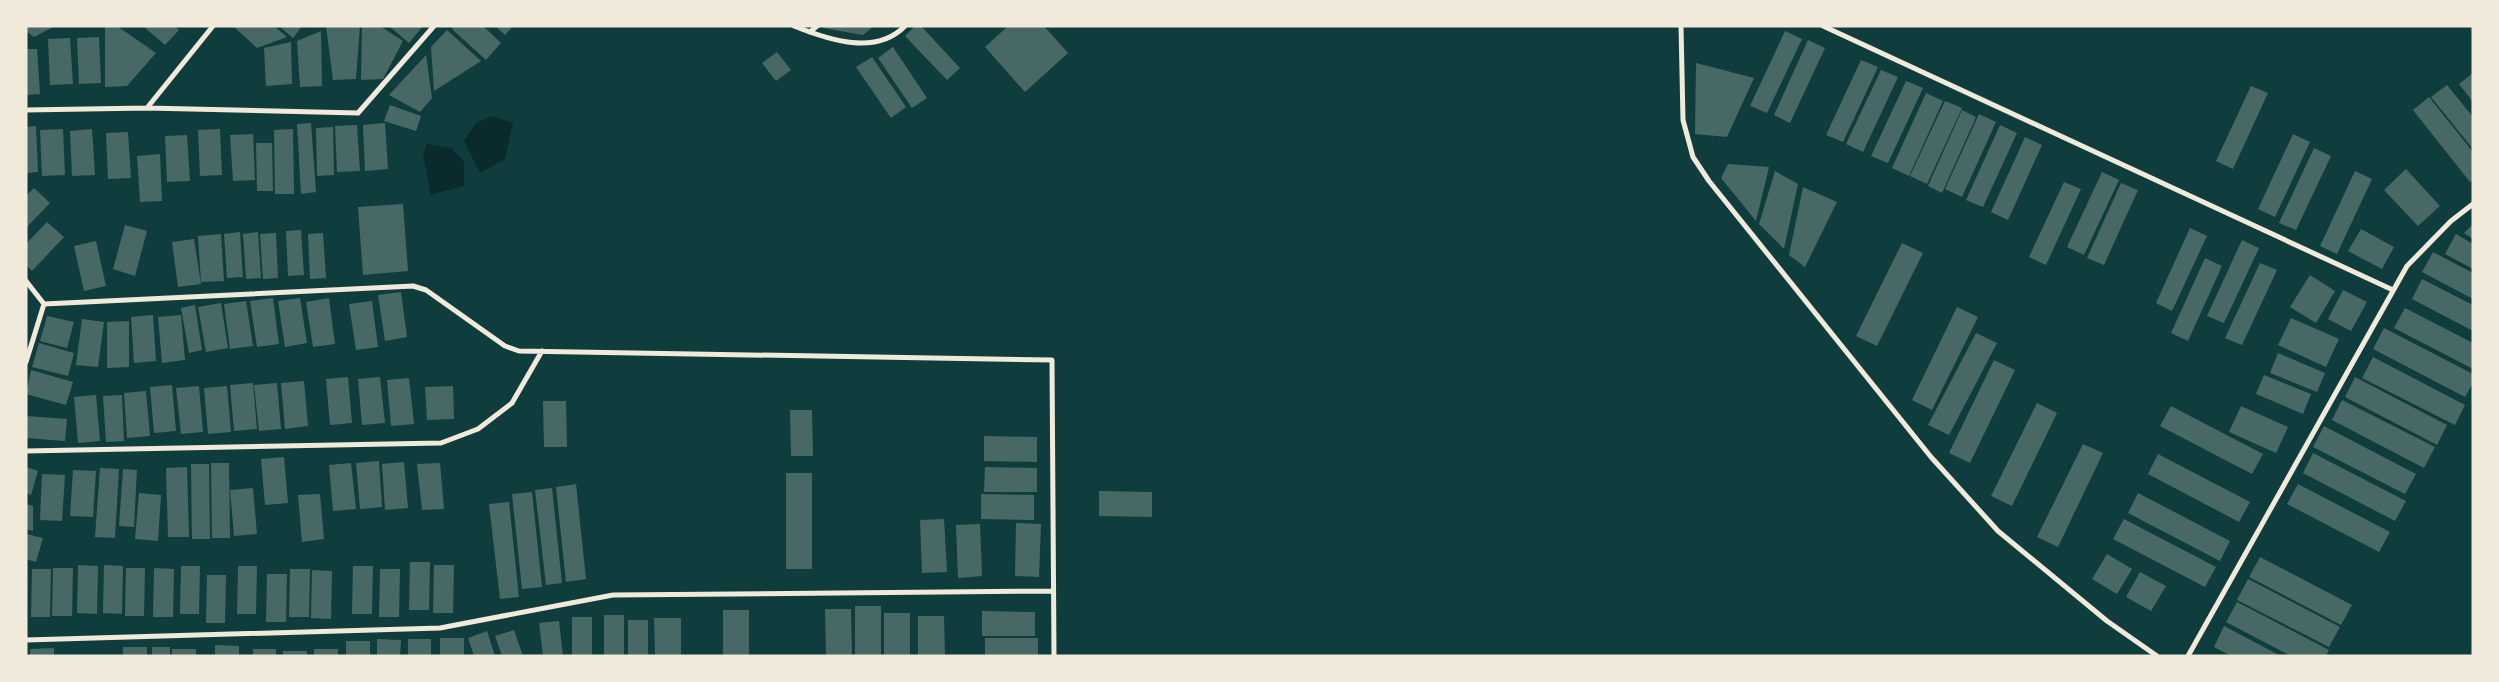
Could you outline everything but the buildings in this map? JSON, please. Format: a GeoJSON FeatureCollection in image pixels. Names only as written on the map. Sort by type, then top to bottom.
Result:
{"type":"FeatureCollection","features":[{"type":"Feature","properties":{"kind":"street"},"geometry":{"type":"LineString","coordinates":[[147,108],[213,26]]}},
{"type":"Feature","properties":{"kind":"street"},"geometry":{"type":"LineString","coordinates":[[26,110],[147,108],[358,113],[434,26]]}},
{"type":"Feature","properties":{"kind":"street"},"geometry":{"type":"LineString","coordinates":[[794,26],[810,32],[858,43],[875,44],[887,40],[905,26]]}},
{"type":"Feature","properties":{"kind":"street"},"geometry":{"type":"LineString","coordinates":[[810,32],[817,26]]}},
{"type":"Feature","properties":{"kind":"street"},"geometry":{"type":"LineString","coordinates":[[1681,26],[1683,120],[1693,157],[1709,181],[1931,457],[1998,531],[2107,621],[2157,656]]}},
{"type":"Feature","properties":{"kind":"street"},"geometry":{"type":"LineString","coordinates":[[1823,26],[2393,290]]}},
{"type":"Feature","properties":{"kind":"street"},"geometry":{"type":"LineString","coordinates":[[2188,656],[2407,266],[2451,221],[2473,204]]}},
{"type":"Feature","properties":{"kind":"street"},"geometry":{"type":"LineString","coordinates":[[26,281],[44,304]]}},
{"type":"Feature","properties":{"kind":"street"},"geometry":{"type":"LineString","coordinates":[[44,304],[413,286],[426,290],[505,346],[519,351],[1052,360],[1054,656]]}},
{"type":"Feature","properties":{"kind":"street"},"geometry":{"type":"LineString","coordinates":[[26,362],[44,304]]}},
{"type":"Feature","properties":{"kind":"street"},"geometry":{"type":"LineString","coordinates":[[26,451],[441,443],[478,429],[512,403],[542,351]]}},
{"type":"Feature","properties":{"kind":"street"},"geometry":{"type":"LineString","coordinates":[[26,640],[440,628],[613,595],[1054,591]]}},
{"type":"Feature","properties":{"kind":"water"},"geometry":{"type":"Polygon","coordinates":[[[491,116],[513,123],[505,159],[480,173],[464,141],[476,123],[491,116]]]}},
{"type":"Feature","properties":{"kind":"water"},"geometry":{"type":"Polygon","coordinates":[[[427,144],[451,148],[464,162],[464,186],[431,195],[423,155],[427,144]]]}}]}
